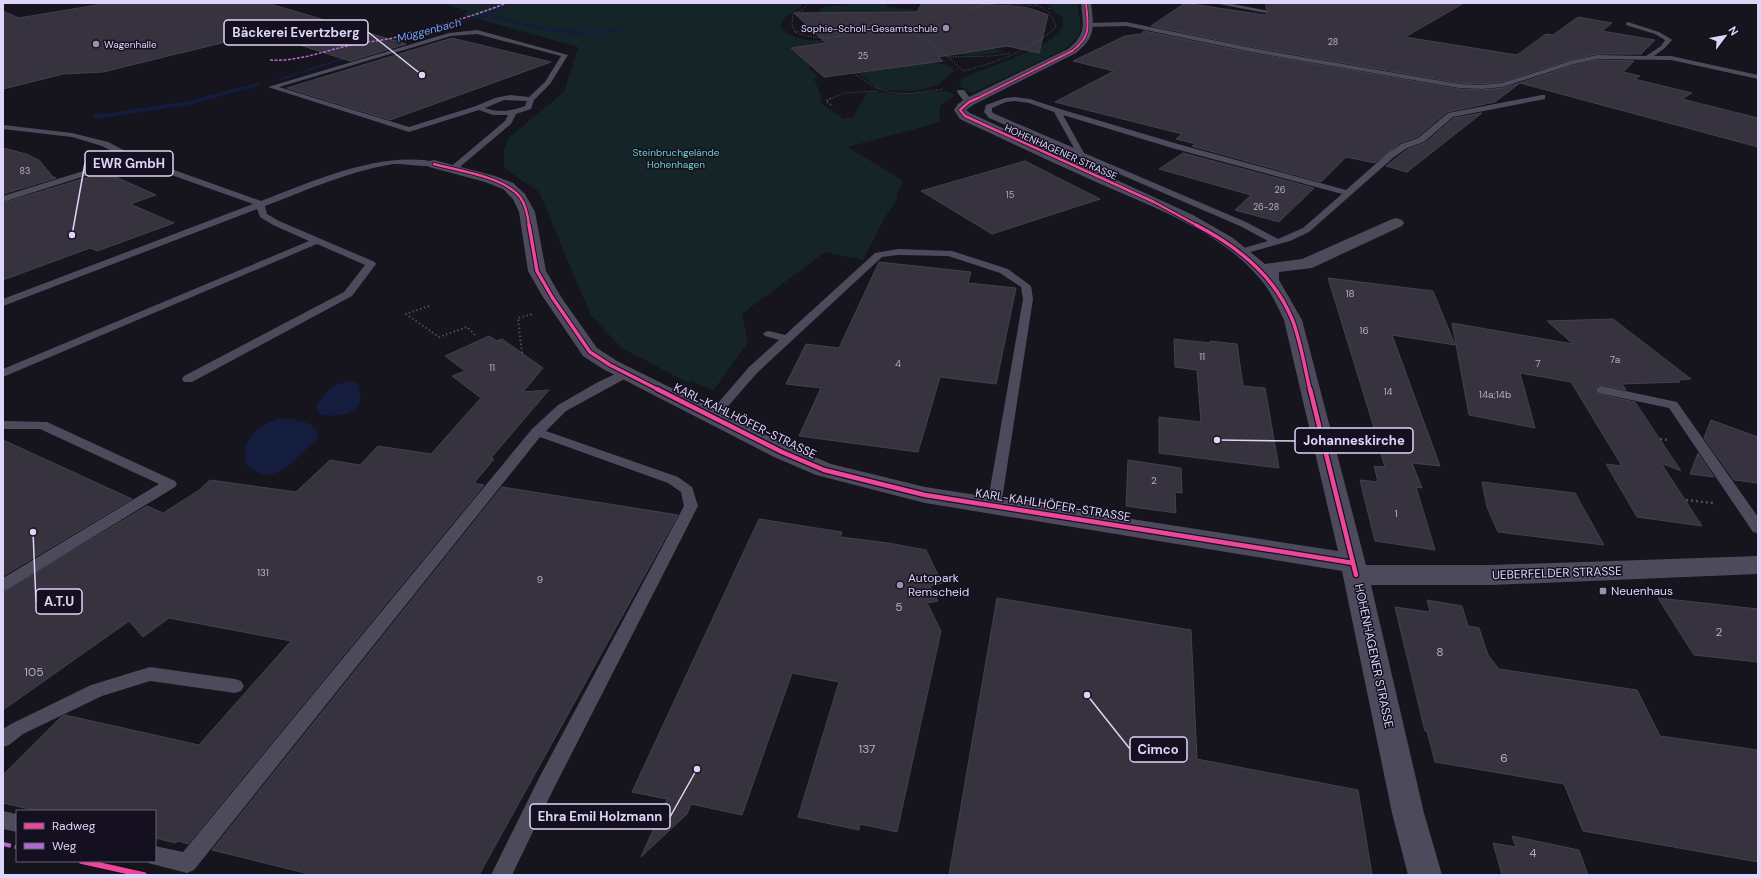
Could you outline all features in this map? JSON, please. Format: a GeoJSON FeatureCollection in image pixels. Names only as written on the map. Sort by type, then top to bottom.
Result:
{"type":"FeatureCollection","features":[{"type":"Feature","properties":{"kind":"street"},"geometry":{"type":"LineString","coordinates":[[962,94],[1072,51],[1085,41],[1088,30],[1086,3]]}},
{"type":"Feature","properties":{"kind":"street","name":"HOHENHAGENER STRASSE"},"geometry":{"type":"LineString","coordinates":[[962,94],[962,107],[960,110],[965,116],[1188,219],[1240,252],[1260,269],[1282,297],[1293,320],[1354,569],[1408,813],[1424,875]]}},
{"type":"Feature","properties":{"kind":"street","name":"KARL-KAHLHÖFER-STRASSE"},"geometry":{"type":"LineString","coordinates":[[443,166],[490,179],[508,186],[520,197],[527,212],[537,271],[558,306],[590,352],[610,365],[782,452],[824,470],[924,495],[1354,569]]}},
{"type":"Feature","properties":{"kind":"street"},"geometry":{"type":"LineString","coordinates":[[1270,280],[1270,268],[1306,264],[1396,223]]}},
{"type":"Feature","properties":{"kind":"street","name":"UEBERFELDER STRASSE"},"geometry":{"type":"LineString","coordinates":[[1354,569],[1492,575],[1758,565]]}},
{"type":"Feature","properties":{"kind":"lane"},"geometry":{"type":"LineString","coordinates":[[1216,3],[1266,11]]}},
{"type":"Feature","properties":{"kind":"lane"},"geometry":{"type":"LineString","coordinates":[[1229,5],[1251,3]]}},
{"type":"Feature","properties":{"kind":"lane"},"geometry":{"type":"LineString","coordinates":[[1088,24],[1126,24],[1252,50],[1459,86],[1482,87],[1503,85],[1572,62],[1597,57],[1671,58],[1758,77]]}},
{"type":"Feature","properties":{"kind":"lane"},"geometry":{"type":"LineString","coordinates":[[1628,24],[1657,33],[1669,40],[1663,47],[1648,57]]}},
{"type":"Feature","properties":{"kind":"lane"},"geometry":{"type":"LineString","coordinates":[[479,108],[493,113],[513,113],[528,107],[530,98],[548,83],[564,55],[477,32],[443,35],[272,87],[409,130],[479,108],[490,101],[512,96],[530,98]]}},
{"type":"Feature","properties":{"kind":"lane"},"geometry":{"type":"LineString","coordinates":[[1240,252],[1287,240],[1306,230],[1391,155],[1404,146],[1421,140],[1451,115],[1542,97]]}},
{"type":"Feature","properties":{"kind":"lane"},"geometry":{"type":"LineString","coordinates":[[1277,242],[1243,224],[992,116],[988,112],[989,107],[1005,100],[1015,99],[1030,101],[1057,111],[1175,146],[1348,193]]}},
{"type":"Feature","properties":{"kind":"lane"},"geometry":{"type":"LineString","coordinates":[[1057,111],[1082,156]]}},
{"type":"Feature","properties":{"kind":"lane"},"geometry":{"type":"LineString","coordinates":[[3,303],[335,176],[368,167],[406,161],[443,166],[508,122],[513,113]]}},
{"type":"Feature","properties":{"kind":"lane"},"geometry":{"type":"LineString","coordinates":[[3,127],[72,135],[106,144],[132,158],[260,204]]}},
{"type":"Feature","properties":{"kind":"lane"},"geometry":{"type":"LineString","coordinates":[[3,199],[132,158]]}},
{"type":"Feature","properties":{"kind":"lane"},"geometry":{"type":"LineString","coordinates":[[188,379],[348,294],[371,264],[276,224],[263,215],[260,204]]}},
{"type":"Feature","properties":{"kind":"lane"},"geometry":{"type":"LineString","coordinates":[[3,373],[317,241]]}},
{"type":"Feature","properties":{"kind":"lane"},"geometry":{"type":"LineString","coordinates":[[712,417],[753,370],[879,255],[898,252],[949,253],[1004,271],[1026,286],[1028,300],[994,506]]}},
{"type":"Feature","properties":{"kind":"lane"},"geometry":{"type":"LineString","coordinates":[[769,334],[787,339]]}},
{"type":"Feature","properties":{"kind":"lane"},"geometry":{"type":"LineString","coordinates":[[156,856],[187,863],[537,432],[562,408],[626,373]]}},
{"type":"Feature","properties":{"kind":"lane"},"geometry":{"type":"LineString","coordinates":[[1602,390],[1673,405],[1758,528]]}},
{"type":"Feature","properties":{"kind":"lane"},"geometry":{"type":"LineString","coordinates":[[3,425],[42,425],[170,484],[3,585]]}},
{"type":"Feature","properties":{"kind":"lane"},"geometry":{"type":"LineString","coordinates":[[501,875],[545,786],[691,506],[687,490],[673,480],[537,432]]}},
{"type":"Feature","properties":{"kind":"lane"},"geometry":{"type":"LineString","coordinates":[[3,739],[17,729],[97,690],[150,674],[235,686]]}},
{"type":"Feature","properties":{"kind":"lane"},"geometry":{"type":"LineString","coordinates":[[3,820],[16,823]]}},
{"type":"Feature","properties":{"kind":"path"},"geometry":{"type":"LineString","coordinates":[[795,32],[792,24],[793,13],[802,11],[808,3]]}},
{"type":"Feature","properties":{"kind":"path"},"geometry":{"type":"LineString","coordinates":[[901,3],[914,4]]}},
{"type":"Feature","properties":{"kind":"path"},"geometry":{"type":"LineString","coordinates":[[970,9],[992,3],[1042,7]]}},
{"type":"Feature","properties":{"kind":"path"},"geometry":{"type":"LineString","coordinates":[[1033,3],[1049,10]]}},
{"type":"Feature","properties":{"kind":"path"},"geometry":{"type":"LineString","coordinates":[[962,94],[954,84],[955,79],[963,71],[983,66],[1033,45],[1056,27],[1054,18],[1049,10],[1049,3]]}},
{"type":"Feature","properties":{"kind":"path"},"geometry":{"type":"LineString","coordinates":[[795,32],[822,27],[844,30],[890,28],[907,30],[947,57],[963,71]]}},
{"type":"Feature","properties":{"kind":"path"},"geometry":{"type":"LineString","coordinates":[[795,32],[812,38],[827,39],[841,36],[844,30]]}},
{"type":"Feature","properties":{"kind":"path"},"geometry":{"type":"LineString","coordinates":[[947,57],[993,56],[1016,52]]}},
{"type":"Feature","properties":{"kind":"path"},"geometry":{"type":"LineString","coordinates":[[854,73],[873,88],[882,91]]}},
{"type":"Feature","properties":{"kind":"path"},"geometry":{"type":"LineString","coordinates":[[831,105],[826,101],[835,96],[849,92],[882,91],[962,94]]}},
{"type":"Feature","properties":{"kind":"path"},"geometry":{"type":"LineString","coordinates":[[429,306],[406,314],[439,337],[467,327],[476,336]]}},
{"type":"Feature","properties":{"kind":"path"},"geometry":{"type":"LineString","coordinates":[[522,353],[518,318],[558,306]]}},
{"type":"Feature","properties":{"kind":"path"},"geometry":{"type":"LineString","coordinates":[[1686,500],[1714,503]]}},
{"type":"Feature","properties":{"kind":"green space","name":"Steinbruchgelände Hohenhagen"},"geometry":{"type":"Polygon","coordinates":[[[442,3],[805,3],[785,18],[780,26],[787,33],[795,37],[821,40],[891,35],[792,48],[813,67],[808,68],[818,77],[814,79],[823,100],[820,102],[844,119],[853,117],[868,91],[893,94],[948,91],[955,95],[941,105],[939,115],[941,122],[848,147],[903,181],[897,194],[897,199],[884,219],[863,260],[825,252],[742,314],[748,343],[713,391],[690,380],[688,383],[622,348],[591,316],[539,192],[504,168],[504,149],[508,138],[564,92],[578,47],[463,15],[468,11],[442,3]]]}},
{"type":"Feature","properties":{"kind":"green space"},"geometry":{"type":"Polygon","coordinates":[[[846,3],[887,4],[886,6],[888,7],[919,10],[918,17],[905,17],[904,12],[819,13],[820,9],[823,7],[845,5],[846,3]]]}},
{"type":"Feature","properties":{"kind":"green space"},"geometry":{"type":"Polygon","coordinates":[[[1051,3],[1077,3],[1080,18],[1080,30],[1076,39],[1071,44],[1064,50],[973,93],[961,87],[959,82],[963,78],[1017,57],[1046,43],[1056,35],[1062,27],[1063,18],[1051,9],[1051,3]]]}},
{"type":"Feature","properties":{"kind":"green space"},"geometry":{"type":"Polygon","coordinates":[[[974,48],[979,50],[994,48],[1003,52],[970,56],[950,53],[974,48]]]}},
{"type":"Feature","properties":{"kind":"green space"},"geometry":{"type":"Polygon","coordinates":[[[934,62],[950,66],[954,71],[938,85],[915,91],[885,90],[877,88],[857,72],[934,62]]]}},
{"type":"Feature","properties":{"kind":"water"},"geometry":{"type":"Polygon","coordinates":[[[349,381],[357,382],[359,385],[360,401],[357,406],[348,413],[342,415],[323,415],[318,413],[316,407],[325,393],[338,384],[349,381]]]}},
{"type":"Feature","properties":{"kind":"water"},"geometry":{"type":"Polygon","coordinates":[[[283,418],[308,423],[313,426],[319,434],[316,440],[285,468],[276,473],[267,474],[258,472],[248,466],[245,457],[245,449],[248,441],[252,434],[266,424],[283,418]]]}},
{"type":"Feature","properties":{"kind":"building","name":"Wagenhalle"},"geometry":{"type":"Polygon","coordinates":[[[109,3],[267,3],[406,44],[350,61],[262,33],[103,72],[63,74],[3,89],[3,11],[19,18],[109,3]]]}},
{"type":"Feature","properties":{"kind":"building"},"geometry":{"type":"Polygon","coordinates":[[[922,3],[963,3],[1013,6],[1029,8],[1048,15],[1039,53],[1007,46],[938,57],[943,61],[824,77],[791,48],[826,43],[794,13],[917,12],[922,3]]]}},
{"type":"Feature","properties":{"kind":"building"},"geometry":{"type":"Polygon","coordinates":[[[1185,3],[1265,15],[1270,11],[1266,9],[1266,3],[1464,3],[1405,37],[1517,55],[1546,34],[1553,35],[1578,17],[1612,23],[1602,31],[1655,40],[1641,54],[1597,54],[1570,60],[1502,82],[1482,84],[1459,83],[1252,47],[1151,26],[1185,3]]]}},
{"type":"Feature","properties":{"kind":"building"},"geometry":{"type":"Polygon","coordinates":[[[1144,31],[1252,53],[1459,89],[1482,90],[1503,88],[1520,83],[1495,102],[1447,112],[1417,137],[1400,143],[1375,163],[1346,157],[1321,182],[1192,146],[1196,144],[1176,139],[1182,134],[1055,102],[1114,71],[1073,61],[1125,36],[1141,34],[1144,31]]]}},
{"type":"Feature","properties":{"kind":"building"},"geometry":{"type":"Polygon","coordinates":[[[452,38],[551,62],[390,120],[287,88],[452,38]]]}},
{"type":"Feature","properties":{"kind":"building"},"geometry":{"type":"Polygon","coordinates":[[[1597,60],[1634,61],[1623,72],[1640,76],[1634,79],[1692,93],[1682,99],[1758,118],[1758,147],[1520,83],[1574,65],[1597,60]]]}},
{"type":"Feature","properties":{"kind":"building"},"geometry":{"type":"Polygon","coordinates":[[[1482,113],[1407,172],[1386,166],[1408,149],[1425,143],[1454,118],[1482,113]]]}},
{"type":"Feature","properties":{"kind":"building"},"geometry":{"type":"Polygon","coordinates":[[[3,148],[26,154],[39,160],[53,177],[56,178],[3,194],[3,148]]]}},
{"type":"Feature","properties":{"kind":"building"},"geometry":{"type":"Polygon","coordinates":[[[1183,153],[1314,188],[1279,222],[1235,210],[1251,195],[1159,169],[1183,153]]]}},
{"type":"Feature","properties":{"kind":"building"},"geometry":{"type":"Polygon","coordinates":[[[1025,161],[1100,199],[992,234],[921,191],[1025,161]]]}},
{"type":"Feature","properties":{"kind":"building"},"geometry":{"type":"Polygon","coordinates":[[[102,173],[114,178],[116,177],[156,195],[130,204],[174,223],[97,251],[90,248],[3,280],[3,203],[102,173]]]}},
{"type":"Feature","properties":{"kind":"building"},"geometry":{"type":"Polygon","coordinates":[[[879,262],[971,272],[968,283],[1016,288],[996,384],[940,377],[918,452],[799,436],[821,388],[786,384],[806,344],[839,348],[879,262]]]}},
{"type":"Feature","properties":{"kind":"building"},"geometry":{"type":"Polygon","coordinates":[[[1328,278],[1433,291],[1455,345],[1392,335],[1440,466],[1412,463],[1422,488],[1416,487],[1435,550],[1375,541],[1360,480],[1378,482],[1374,466],[1385,467],[1328,278]]]}},
{"type":"Feature","properties":{"kind":"building"},"geometry":{"type":"Polygon","coordinates":[[[1613,319],[1691,379],[1678,380],[1680,382],[1622,384],[1626,390],[1602,385],[1597,386],[1595,391],[1598,394],[1635,402],[1681,471],[1661,463],[1702,526],[1637,517],[1606,464],[1622,466],[1571,382],[1520,373],[1535,428],[1469,415],[1452,323],[1573,344],[1547,321],[1613,319]]]}},
{"type":"Feature","properties":{"kind":"building"},"geometry":{"type":"Polygon","coordinates":[[[489,336],[497,341],[502,339],[543,368],[523,392],[549,390],[491,458],[494,459],[474,483],[484,485],[188,844],[156,838],[156,810],[34,810],[3,803],[3,775],[61,717],[65,715],[199,745],[291,641],[169,618],[143,637],[129,621],[3,710],[3,592],[147,506],[163,513],[198,491],[210,480],[296,492],[330,460],[360,465],[378,446],[431,454],[481,398],[452,376],[465,371],[445,356],[489,336]]]}},
{"type":"Feature","properties":{"kind":"building"},"geometry":{"type":"Polygon","coordinates":[[[1174,339],[1237,344],[1243,386],[1265,388],[1279,468],[1159,453],[1159,417],[1201,422],[1197,370],[1175,367],[1174,339]]]}},
{"type":"Feature","properties":{"kind":"building"},"geometry":{"type":"Polygon","coordinates":[[[1711,420],[1758,437],[1758,483],[1734,480],[1704,438],[1711,420]]]}},
{"type":"Feature","properties":{"kind":"building"},"geometry":{"type":"Polygon","coordinates":[[[3,440],[132,499],[3,576],[3,440]]]}},
{"type":"Feature","properties":{"kind":"building"},"geometry":{"type":"Polygon","coordinates":[[[1698,453],[1714,477],[1690,474],[1698,453]]]}},
{"type":"Feature","properties":{"kind":"building"},"geometry":{"type":"Polygon","coordinates":[[[1128,460],[1181,468],[1182,493],[1175,492],[1176,513],[1126,506],[1128,460]]]}},
{"type":"Feature","properties":{"kind":"building"},"geometry":{"type":"Polygon","coordinates":[[[1482,482],[1575,493],[1604,545],[1498,532],[1487,507],[1482,482]]]}},
{"type":"Feature","properties":{"kind":"building"},"geometry":{"type":"Polygon","coordinates":[[[502,487],[678,515],[479,875],[313,875],[212,850],[502,487]]]}},
{"type":"Feature","properties":{"kind":"building"},"geometry":{"type":"Polygon","coordinates":[[[759,519],[842,532],[840,537],[888,543],[926,550],[942,583],[930,586],[938,601],[927,603],[941,631],[897,832],[860,824],[859,830],[798,817],[839,682],[792,673],[742,815],[691,804],[687,814],[641,857],[667,799],[632,792],[759,519]]]}},
{"type":"Feature","properties":{"kind":"building"},"geometry":{"type":"Polygon","coordinates":[[[997,598],[1191,630],[1197,759],[1358,790],[1372,875],[949,875],[997,598]]]}},
{"type":"Feature","properties":{"kind":"building"},"geometry":{"type":"Polygon","coordinates":[[[1658,598],[1758,609],[1758,662],[1694,655],[1658,598]]]}},
{"type":"Feature","properties":{"kind":"building"},"geometry":{"type":"Polygon","coordinates":[[[1427,600],[1462,606],[1468,626],[1479,628],[1488,655],[1499,669],[1637,690],[1660,736],[1758,750],[1758,862],[1583,831],[1564,784],[1435,762],[1427,731],[1425,731],[1395,607],[1430,612],[1427,600]]]}},
{"type":"Feature","properties":{"kind":"building"},"geometry":{"type":"Polygon","coordinates":[[[1512,836],[1579,850],[1588,875],[1502,875],[1493,843],[1516,847],[1512,836]]]}},
{"type":"Feature","properties":{"kind":"waterway","name":"Müggenbach"},"geometry":{"type":"LineString","coordinates":[[381,44],[481,17],[510,4]]}},
{"type":"Feature","properties":{"kind":"waterway"},"geometry":{"type":"LineString","coordinates":[[487,15],[538,27],[573,32],[608,32],[625,29]]}},
{"type":"Feature","properties":{"kind":"waterway","name":"Müggenbach"},"geometry":{"type":"LineString","coordinates":[[280,79],[355,55]]}},
{"type":"Feature","properties":{"kind":"waterway","name":"Müggenbach"},"geometry":{"type":"LineString","coordinates":[[95,116],[104,116],[188,103],[257,85]]}},
{"type":"Feature","properties":{"kind":"marked path"},"geometry":{"type":"LineString","coordinates":[[270,60],[282,61],[295,59],[352,45],[393,38],[477,14],[507,3]]}},
{"type":"Feature","properties":{"kind":"marked path"},"geometry":{"type":"LineString","coordinates":[[3,844],[16,847]]}},
{"type":"Feature","properties":{"kind":"cycle path"},"geometry":{"type":"LineString","coordinates":[[1086,3],[1088,30],[1087,35],[1079,46],[1072,51],[969,102],[960,110],[965,116],[971,119],[1154,202],[1210,232],[1240,252],[1260,269],[1282,297],[1293,320],[1356,575]]}},
{"type":"Feature","properties":{"kind":"cycle path"},"geometry":{"type":"LineString","coordinates":[[434,164],[490,179],[508,186],[520,197],[527,212],[537,271],[552,297],[590,352],[610,365],[782,452],[824,470],[925,495],[1353,563]]}},
{"type":"Feature","properties":{"kind":"cycle path"},"geometry":{"type":"LineString","coordinates":[[86,862],[144,875]]}},
{"type":"Feature","properties":{"kind":"place","name":"Sophie-Scholl-Gesamtschule"},"geometry":{"type":"Point","coordinates":[946,28]}},
{"type":"Feature","properties":{"kind":"place","name":"Wagenhalle"},"geometry":{"type":"Point","coordinates":[96,44]}},
{"type":"Feature","properties":{"kind":"place","name":"Bäckerei Evertzberg"},"geometry":{"type":"Point","coordinates":[422,75]}},
{"type":"Feature","properties":{"kind":"place","name":"EWR GmbH"},"geometry":{"type":"Point","coordinates":[72,235]}},
{"type":"Feature","properties":{"kind":"place","name":"Johanneskirche"},"geometry":{"type":"Point","coordinates":[1217,440]}},
{"type":"Feature","properties":{"kind":"place","name":"A.T.U"},"geometry":{"type":"Point","coordinates":[33,532]}},
{"type":"Feature","properties":{"kind":"place","name":"Autopark Remscheid"},"geometry":{"type":"Point","coordinates":[900,585]}},
{"type":"Feature","properties":{"kind":"place","name":"Neuenhaus"},"geometry":{"type":"Point","coordinates":[1603,591]}},
{"type":"Feature","properties":{"kind":"place","name":"Cimco"},"geometry":{"type":"Point","coordinates":[1087,695]}},
{"type":"Feature","properties":{"kind":"place","name":"Ehra Emil Holzmann"},"geometry":{"type":"Point","coordinates":[697,769]}}]}
